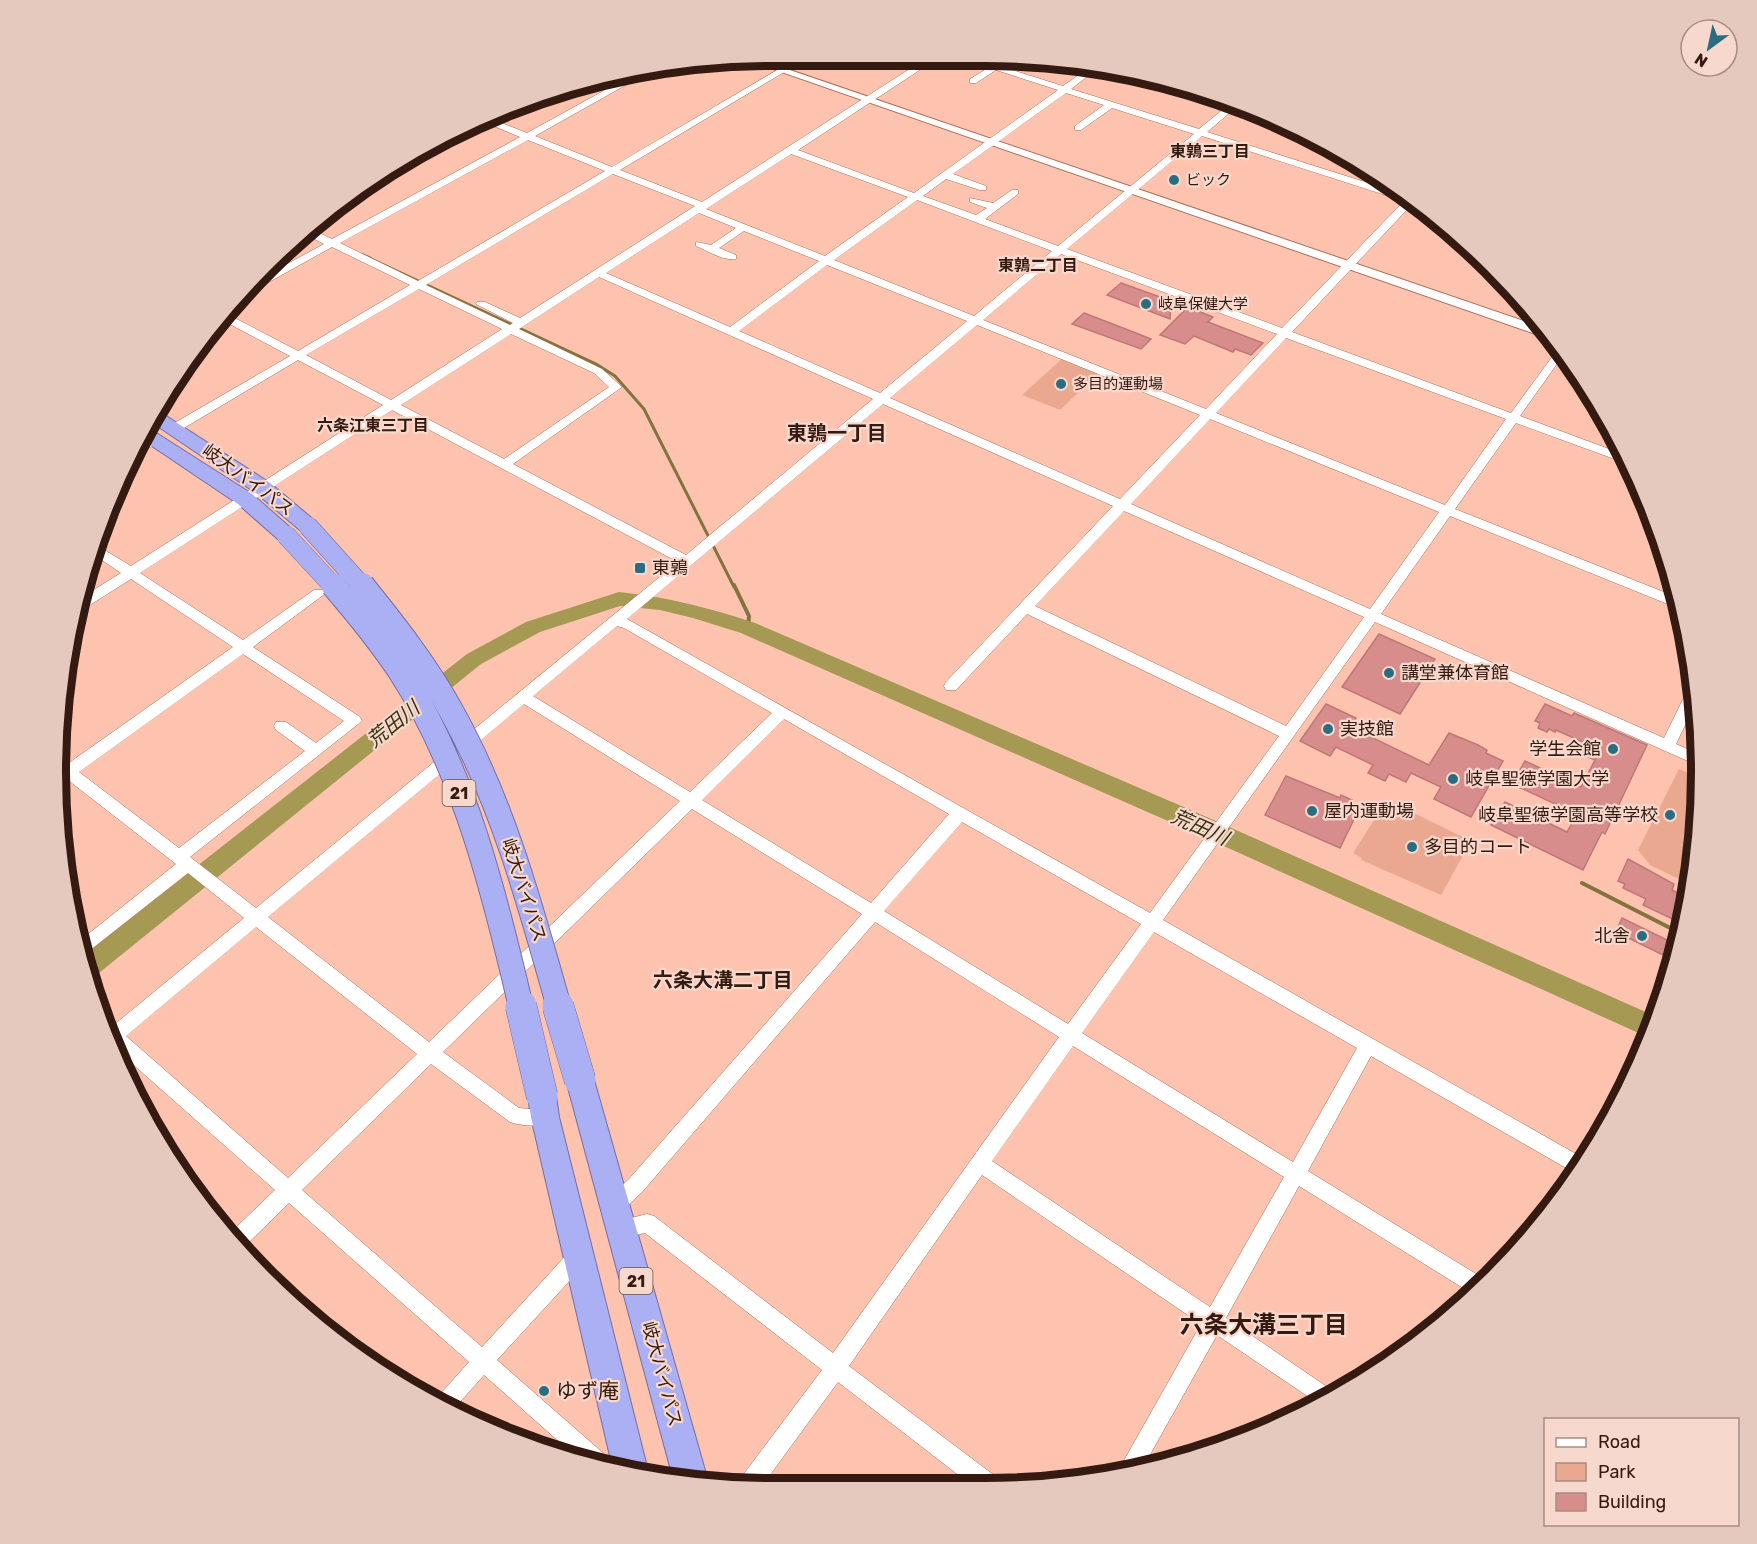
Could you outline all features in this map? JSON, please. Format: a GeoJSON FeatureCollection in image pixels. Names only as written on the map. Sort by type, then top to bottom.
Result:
{"type":"FeatureCollection","features":[{"type":"Feature","properties":{"kind":"highway","name":"岐大バイパス"},"geometry":{"type":"LineString","coordinates":[[161,419],[263,488],[297,530],[400,672],[453,777],[476,838],[502,929],[578,1257],[629,1463]]}},
{"type":"Feature","properties":{"kind":"highway","name":"岐大バイパス"},"geometry":{"type":"LineString","coordinates":[[149,442],[338,556],[397,629],[434,682],[454,718],[507,838],[534,918],[561,1022],[619,1217],[689,1473]]}},
{"type":"Feature","properties":{"kind":"street"},"geometry":{"type":"LineString","coordinates":[[778,66],[1351,262],[1526,319]]}},
{"type":"Feature","properties":{"kind":"street"},"geometry":{"type":"LineString","coordinates":[[780,66],[785,68]]}},
{"type":"Feature","properties":{"kind":"street"},"geometry":{"type":"LineString","coordinates":[[175,428],[789,66]]}},
{"type":"Feature","properties":{"kind":"street"},"geometry":{"type":"LineString","coordinates":[[87,600],[922,66]]}},
{"type":"Feature","properties":{"kind":"street"},"geometry":{"type":"LineString","coordinates":[[973,81],[993,66]]}},
{"type":"Feature","properties":{"kind":"street"},"geometry":{"type":"LineString","coordinates":[[994,66],[1387,192]]}},
{"type":"Feature","properties":{"kind":"street"},"geometry":{"type":"LineString","coordinates":[[730,332],[826,260],[1086,74]]}},
{"type":"Feature","properties":{"kind":"street"},"geometry":{"type":"LineString","coordinates":[[961,78],[984,85]]}},
{"type":"Feature","properties":{"kind":"street"},"geometry":{"type":"LineString","coordinates":[[268,278],[628,81]]}},
{"type":"Feature","properties":{"kind":"street"},"geometry":{"type":"LineString","coordinates":[[1078,128],[1111,104]]}},
{"type":"Feature","properties":{"kind":"street"},"geometry":{"type":"LineString","coordinates":[[116,1033],[619,618],[1228,109]]}},
{"type":"Feature","properties":{"kind":"street"},"geometry":{"type":"LineString","coordinates":[[494,123],[744,227],[1669,600]]}},
{"type":"Feature","properties":{"kind":"street"},"geometry":{"type":"LineString","coordinates":[[790,150],[1616,456]]}},
{"type":"Feature","properties":{"kind":"street"},"geometry":{"type":"LineString","coordinates":[[945,175],[983,188]]}},
{"type":"Feature","properties":{"kind":"street"},"geometry":{"type":"LineString","coordinates":[[978,219],[1015,192]]}},
{"type":"Feature","properties":{"kind":"street"},"geometry":{"type":"LineString","coordinates":[[974,200],[994,207]]}},
{"type":"Feature","properties":{"kind":"street"},"geometry":{"type":"LineString","coordinates":[[951,686],[1406,205]]}},
{"type":"Feature","properties":{"kind":"street"},"geometry":{"type":"LineString","coordinates":[[711,249],[744,227]]}},
{"type":"Feature","properties":{"kind":"street"},"geometry":{"type":"LineString","coordinates":[[320,230],[337,241]]}},
{"type":"Feature","properties":{"kind":"street"},"geometry":{"type":"LineString","coordinates":[[316,234],[337,241],[516,326],[598,371],[616,387],[504,464]]}},
{"type":"Feature","properties":{"kind":"street"},"geometry":{"type":"LineString","coordinates":[[700,244],[732,257]]}},
{"type":"Feature","properties":{"kind":"street"},"geometry":{"type":"LineString","coordinates":[[1351,262],[1534,328]]}},
{"type":"Feature","properties":{"kind":"street"},"geometry":{"type":"LineString","coordinates":[[598,273],[1690,755]]}},
{"type":"Feature","properties":{"kind":"street"},"geometry":{"type":"LineString","coordinates":[[230,320],[687,561]]}},
{"type":"Feature","properties":{"kind":"street"},"geometry":{"type":"LineString","coordinates":[[755,1477],[1556,358]]}},
{"type":"Feature","properties":{"kind":"street"},"geometry":{"type":"LineString","coordinates":[[88,944],[316,751],[355,721],[101,553]]}},
{"type":"Feature","properties":{"kind":"street"},"geometry":{"type":"LineString","coordinates":[[66,770],[319,593]]}},
{"type":"Feature","properties":{"kind":"street"},"geometry":{"type":"LineString","coordinates":[[1025,607],[1288,734]]}},
{"type":"Feature","properties":{"kind":"street"},"geometry":{"type":"LineString","coordinates":[[619,618],[781,713],[1573,1162]]}},
{"type":"Feature","properties":{"kind":"street"},"geometry":{"type":"LineString","coordinates":[[523,697],[1472,1283]]}},
{"type":"Feature","properties":{"kind":"street"},"geometry":{"type":"LineString","coordinates":[[1668,746],[1687,705]]}},
{"type":"Feature","properties":{"kind":"street"},"geometry":{"type":"LineString","coordinates":[[241,1237],[781,713]]}},
{"type":"Feature","properties":{"kind":"street"},"geometry":{"type":"LineString","coordinates":[[280,726],[316,751]]}},
{"type":"Feature","properties":{"kind":"street"},"geometry":{"type":"LineString","coordinates":[[66,774],[186,863],[430,1053],[516,1116],[544,1107]]}},
{"type":"Feature","properties":{"kind":"street"},"geometry":{"type":"LineString","coordinates":[[959,814],[644,1176],[619,1217],[647,1224],[979,1478]]}},
{"type":"Feature","properties":{"kind":"street"},"geometry":{"type":"LineString","coordinates":[[120,1042],[589,1454]]}},
{"type":"Feature","properties":{"kind":"street"},"geometry":{"type":"LineString","coordinates":[[1134,1461],[1368,1046]]}},
{"type":"Feature","properties":{"kind":"street"},"geometry":{"type":"LineString","coordinates":[[980,1163],[1320,1393]]}},
{"type":"Feature","properties":{"kind":"street"},"geometry":{"type":"LineString","coordinates":[[448,1399],[578,1257]]}},
{"type":"Feature","properties":{"kind":"green space","name":"多目的運動場"},"geometry":{"type":"Polygon","coordinates":[[[1063,358],[1099,373],[1060,410],[1022,395],[1063,358]]]}},
{"type":"Feature","properties":{"kind":"green space"},"geometry":{"type":"Polygon","coordinates":[[[1679,769],[1691,774],[1682,881],[1650,865],[1638,850],[1679,769]]]}},
{"type":"Feature","properties":{"kind":"green space","name":"多目的コート"},"geometry":{"type":"Polygon","coordinates":[[[1387,800],[1471,841],[1441,895],[1361,860],[1362,858],[1353,853],[1387,800]]]}},
{"type":"Feature","properties":{"kind":"building"},"geometry":{"type":"Polygon","coordinates":[[[1121,283],[1171,301],[1170,319],[1107,295],[1121,283]]]}},
{"type":"Feature","properties":{"kind":"building"},"geometry":{"type":"Polygon","coordinates":[[[1188,307],[1213,317],[1208,322],[1263,343],[1251,355],[1235,349],[1233,352],[1194,336],[1185,344],[1160,335],[1188,307]]]}},
{"type":"Feature","properties":{"kind":"building"},"geometry":{"type":"Polygon","coordinates":[[[1084,313],[1151,339],[1141,349],[1072,324],[1084,313]]]}},
{"type":"Feature","properties":{"kind":"building","name":"講堂兼体育館"},"geometry":{"type":"Polygon","coordinates":[[[1379,634],[1435,659],[1400,714],[1342,687],[1379,634]]]}},
{"type":"Feature","properties":{"kind":"building"},"geometry":{"type":"Polygon","coordinates":[[[1326,704],[1356,718],[1350,727],[1429,765],[1449,733],[1478,745],[1487,750],[1486,753],[1503,761],[1471,817],[1434,799],[1441,787],[1411,773],[1406,782],[1389,774],[1385,781],[1368,773],[1373,765],[1336,747],[1330,756],[1300,741],[1326,704]]]}},
{"type":"Feature","properties":{"kind":"building"},"geometry":{"type":"Polygon","coordinates":[[[1545,704],[1572,716],[1574,713],[1647,745],[1605,834],[1602,832],[1583,870],[1491,825],[1505,802],[1567,832],[1577,814],[1512,784],[1525,761],[1581,787],[1595,760],[1580,753],[1585,743],[1556,730],[1555,732],[1549,729],[1547,732],[1538,728],[1540,723],[1535,721],[1545,704]]]}},
{"type":"Feature","properties":{"kind":"building","name":"屋内運動場"},"geometry":{"type":"Polygon","coordinates":[[[1286,776],[1340,798],[1341,795],[1352,800],[1350,803],[1360,807],[1340,848],[1265,815],[1286,776]]]}},
{"type":"Feature","properties":{"kind":"building"},"geometry":{"type":"Polygon","coordinates":[[[1628,859],[1674,884],[1672,890],[1680,894],[1675,920],[1643,905],[1646,899],[1623,888],[1625,884],[1618,881],[1628,859]]]}},
{"type":"Feature","properties":{"kind":"building"},"geometry":{"type":"Polygon","coordinates":[[[1622,918],[1669,941],[1672,935],[1666,957],[1616,932],[1622,918]]]}},
{"type":"Feature","properties":{"kind":"waterway","name":"荒田川"},"geometry":{"type":"LineString","coordinates":[[362,254],[371,258]]}},
{"type":"Feature","properties":{"kind":"waterway","name":"荒田川"},"geometry":{"type":"LineString","coordinates":[[367,257],[596,364],[615,376],[644,409],[734,587]]}},
{"type":"Feature","properties":{"kind":"waterway","name":"荒田川"},"geometry":{"type":"LineString","coordinates":[[734,585],[749,616],[748,628]]}},
{"type":"Feature","properties":{"kind":"waterway","name":"荒田川"},"geometry":{"type":"LineString","coordinates":[[92,963],[474,659],[533,627],[619,599],[660,603],[696,611],[748,628],[1185,818],[1644,1024]]}},
{"type":"Feature","properties":{"kind":"waterway"},"geometry":{"type":"LineString","coordinates":[[1582,883],[1673,929]]}},
{"type":"Feature","properties":{"kind":"place","name":"ビック"},"geometry":{"type":"Point","coordinates":[1174,180]}},
{"type":"Feature","properties":{"kind":"place","name":"岐阜保健大学"},"geometry":{"type":"Point","coordinates":[1146,304]}},
{"type":"Feature","properties":{"kind":"place","name":"多目的運動場"},"geometry":{"type":"Point","coordinates":[1061,384]}},
{"type":"Feature","properties":{"kind":"place","name":"東鶉"},"geometry":{"type":"Point","coordinates":[640,568]}},
{"type":"Feature","properties":{"kind":"place","name":"講堂兼体育館"},"geometry":{"type":"Point","coordinates":[1389,673]}},
{"type":"Feature","properties":{"kind":"place","name":"実技館"},"geometry":{"type":"Point","coordinates":[1328,729]}},
{"type":"Feature","properties":{"kind":"place","name":"学生会館"},"geometry":{"type":"Point","coordinates":[1613,749]}},
{"type":"Feature","properties":{"kind":"place","name":"岐阜聖徳学園大学"},"geometry":{"type":"Point","coordinates":[1453,779]}},
{"type":"Feature","properties":{"kind":"place","name":"屋内運動場"},"geometry":{"type":"Point","coordinates":[1312,811]}},
{"type":"Feature","properties":{"kind":"place","name":"岐阜聖徳学園高等学校"},"geometry":{"type":"Point","coordinates":[1670,815]}},
{"type":"Feature","properties":{"kind":"place","name":"多目的コート"},"geometry":{"type":"Point","coordinates":[1412,847]}},
{"type":"Feature","properties":{"kind":"place","name":"北舎"},"geometry":{"type":"Point","coordinates":[1642,936]}},
{"type":"Feature","properties":{"kind":"place","name":"ゆず庵"},"geometry":{"type":"Point","coordinates":[544,1391]}},
{"type":"Feature","properties":{"kind":"district","name":"東鶉三丁目"},"geometry":{"type":"Point","coordinates":[1210,151]}},
{"type":"Feature","properties":{"kind":"district","name":"東鶉二丁目"},"geometry":{"type":"Point","coordinates":[1038,265]}},
{"type":"Feature","properties":{"kind":"district","name":"六条江東三丁目"},"geometry":{"type":"Point","coordinates":[373,425]}},
{"type":"Feature","properties":{"kind":"district","name":"東鶉一丁目"},"geometry":{"type":"Point","coordinates":[837,433]}},
{"type":"Feature","properties":{"kind":"district","name":"六条大溝二丁目"},"geometry":{"type":"Point","coordinates":[723,980]}},
{"type":"Feature","properties":{"kind":"district","name":"六条大溝三丁目"},"geometry":{"type":"Point","coordinates":[1264,1325]}}]}
